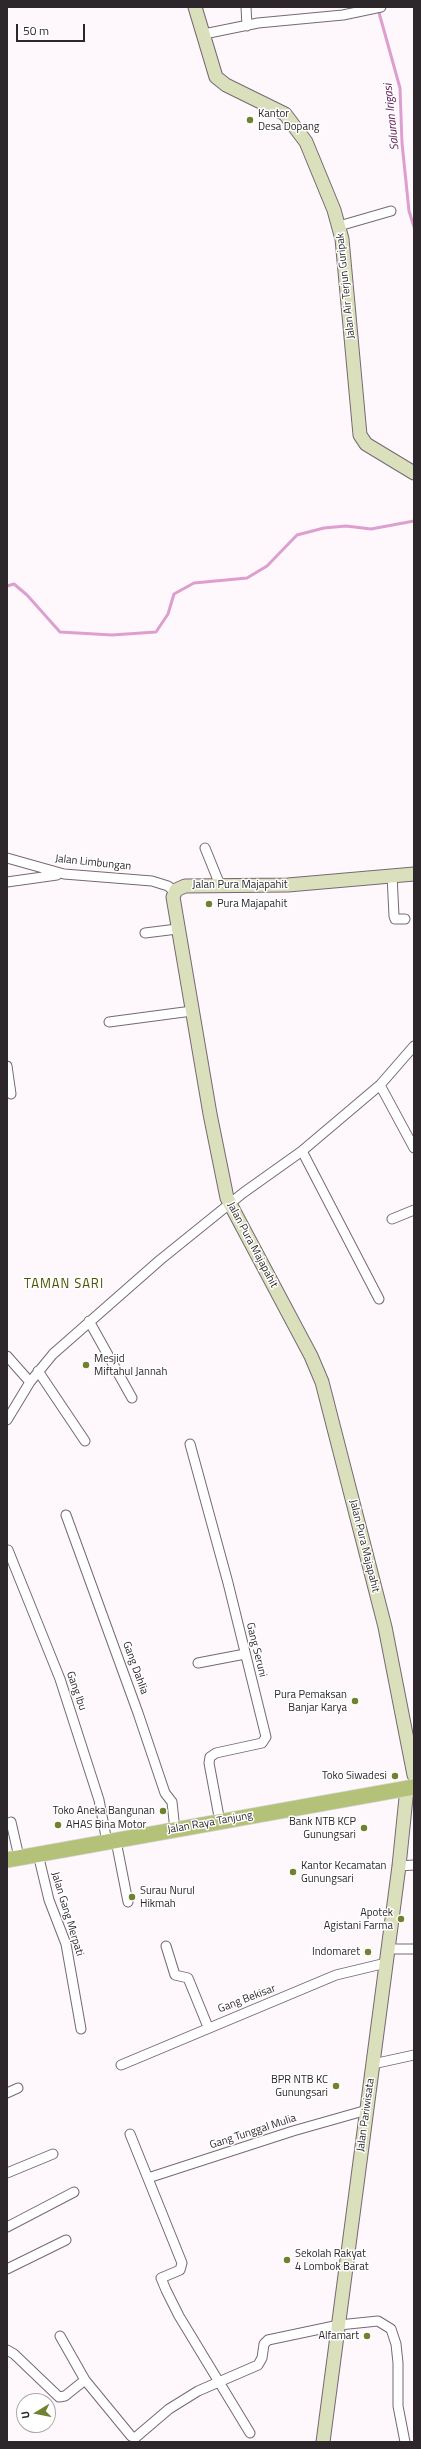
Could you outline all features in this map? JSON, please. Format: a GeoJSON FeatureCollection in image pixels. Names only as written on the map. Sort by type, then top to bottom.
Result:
{"type":"FeatureCollection","features":[{"type":"Feature","properties":{"kind":"main road","name":"Jalan Raya Tanjung"},"geometry":{"type":"LineString","coordinates":[[13,1858],[112,1842],[411,1788]]}},
{"type":"Feature","properties":{"kind":"street","name":"Jalan Air Terjun Guripak"},"geometry":{"type":"LineString","coordinates":[[195,7],[216,76],[226,85],[285,114],[301,134],[339,226],[346,264],[360,435],[366,444],[414,473]]}},
{"type":"Feature","properties":{"kind":"street"},"geometry":{"type":"LineString","coordinates":[[246,7],[247,26]]}},
{"type":"Feature","properties":{"kind":"street"},"geometry":{"type":"LineString","coordinates":[[204,34],[268,22],[343,15],[381,7]]}},
{"type":"Feature","properties":{"kind":"street"},"geometry":{"type":"LineString","coordinates":[[339,226],[391,211]]}},
{"type":"Feature","properties":{"kind":"street"},"geometry":{"type":"LineString","coordinates":[[204,848],[220,885]]}},
{"type":"Feature","properties":{"kind":"street","name":"Jalan Limbungan"},"geometry":{"type":"LineString","coordinates":[[7,858],[64,874],[152,881],[168,886],[175,892]]}},
{"type":"Feature","properties":{"kind":"street"},"geometry":{"type":"LineString","coordinates":[[7,882],[64,874]]}},
{"type":"Feature","properties":{"kind":"street","name":"Jalan Pura Majapahit"},"geometry":{"type":"LineString","coordinates":[[414,874],[288,885],[185,886],[175,892],[173,902],[220,1168],[229,1204],[311,1356],[322,1382],[385,1627],[414,1775]]}},
{"type":"Feature","properties":{"kind":"street"},"geometry":{"type":"LineString","coordinates":[[392,875],[394,916],[398,920],[405,919]]}},
{"type":"Feature","properties":{"kind":"street"},"geometry":{"type":"LineString","coordinates":[[145,933],[177,929]]}},
{"type":"Feature","properties":{"kind":"street"},"geometry":{"type":"LineString","coordinates":[[109,1022],[192,1011]]}},
{"type":"Feature","properties":{"kind":"street"},"geometry":{"type":"LineString","coordinates":[[7,1420],[30,1382],[53,1354],[89,1321],[229,1204],[302,1151],[380,1085],[414,1046]]}},
{"type":"Feature","properties":{"kind":"street"},"geometry":{"type":"LineString","coordinates":[[7,1066],[11,1094]]}},
{"type":"Feature","properties":{"kind":"street"},"geometry":{"type":"LineString","coordinates":[[380,1085],[414,1148]]}},
{"type":"Feature","properties":{"kind":"street"},"geometry":{"type":"LineString","coordinates":[[302,1151],[378,1299]]}},
{"type":"Feature","properties":{"kind":"street"},"geometry":{"type":"LineString","coordinates":[[392,1219],[414,1210]]}},
{"type":"Feature","properties":{"kind":"street"},"geometry":{"type":"LineString","coordinates":[[89,1321],[132,1398]]}},
{"type":"Feature","properties":{"kind":"street"},"geometry":{"type":"LineString","coordinates":[[7,1356],[30,1382]]}},
{"type":"Feature","properties":{"kind":"street"},"geometry":{"type":"LineString","coordinates":[[38,1371],[85,1441]]}},
{"type":"Feature","properties":{"kind":"street","name":"Gang Seruni"},"geometry":{"type":"LineString","coordinates":[[190,1444],[266,1738],[262,1743],[216,1753],[210,1757],[209,1763],[220,1822]]}},
{"type":"Feature","properties":{"kind":"street","name":"Gang Dahlia"},"geometry":{"type":"LineString","coordinates":[[66,1515],[138,1713],[164,1793],[172,1802],[175,1830]]}},
{"type":"Feature","properties":{"kind":"street","name":"Gang Ibu"},"geometry":{"type":"LineString","coordinates":[[8,1550],[60,1679],[112,1842],[128,1902]]}},
{"type":"Feature","properties":{"kind":"street"},"geometry":{"type":"LineString","coordinates":[[198,1663],[245,1654]]}},
{"type":"Feature","properties":{"kind":"street","name":"Jalan Pariwisata"},"geometry":{"type":"LineString","coordinates":[[323,2442],[387,1949],[411,1788]]}},
{"type":"Feature","properties":{"kind":"street"},"geometry":{"type":"LineString","coordinates":[[11,1822],[13,1858]]}},
{"type":"Feature","properties":{"kind":"street","name":"Jalan Gang Merpati"},"geometry":{"type":"LineString","coordinates":[[38,1854],[49,1900],[66,1944],[81,2030]]}},
{"type":"Feature","properties":{"kind":"street"},"geometry":{"type":"LineString","coordinates":[[399,1866],[414,1865]]}},
{"type":"Feature","properties":{"kind":"street"},"geometry":{"type":"LineString","coordinates":[[166,1946],[176,1975],[188,1978],[208,2027]]}},
{"type":"Feature","properties":{"kind":"street"},"geometry":{"type":"LineString","coordinates":[[387,1949],[414,1949]]}},
{"type":"Feature","properties":{"kind":"street","name":"Gang Bekisar"},"geometry":{"type":"LineString","coordinates":[[121,2065],[208,2027],[343,1972],[386,1963]]}},
{"type":"Feature","properties":{"kind":"street"},"geometry":{"type":"LineString","coordinates":[[373,2064],[414,2055]]}},
{"type":"Feature","properties":{"kind":"street"},"geometry":{"type":"LineString","coordinates":[[7,2093],[18,2088]]}},
{"type":"Feature","properties":{"kind":"street","name":"Gang Tunggal Mulia"},"geometry":{"type":"LineString","coordinates":[[148,2178],[367,2110]]}},
{"type":"Feature","properties":{"kind":"street"},"geometry":{"type":"LineString","coordinates":[[130,2134],[182,2264],[180,2270],[161,2278],[179,2316],[250,2433]]}},
{"type":"Feature","properties":{"kind":"street"},"geometry":{"type":"LineString","coordinates":[[7,2173],[53,2154]]}},
{"type":"Feature","properties":{"kind":"street"},"geometry":{"type":"LineString","coordinates":[[7,2227],[74,2192]]}},
{"type":"Feature","properties":{"kind":"street"},"geometry":{"type":"LineString","coordinates":[[7,2269],[66,2240]]}},
{"type":"Feature","properties":{"kind":"street"},"geometry":{"type":"LineString","coordinates":[[60,2336],[85,2380],[131,2436],[135,2438],[169,2409],[219,2380],[238,2374],[259,2364],[263,2357],[264,2346],[268,2340],[339,2325],[378,2321],[386,2324],[392,2332],[398,2358],[399,2418],[405,2442]]}},
{"type":"Feature","properties":{"kind":"street"},"geometry":{"type":"LineString","coordinates":[[7,2350],[14,2354],[59,2397],[66,2396],[85,2380]]}},
{"type":"Feature","properties":{"kind":"waterway","name":"Saluran Irigasi"},"geometry":{"type":"LineString","coordinates":[[378,9],[400,88],[402,143],[409,211],[414,227]]}},
{"type":"Feature","properties":{"kind":"waterway"},"geometry":{"type":"LineString","coordinates":[[7,586],[14,584],[27,595],[60,632],[112,635],[156,632],[168,614],[174,594],[194,583],[247,578],[267,566],[297,535],[324,528],[346,526],[371,529],[414,521]]}},
{"type":"Feature","properties":{"kind":"place","name":"Kantor Desa Dopang"},"geometry":{"type":"Point","coordinates":[250,120]}},
{"type":"Feature","properties":{"kind":"place","name":"Pura Majapahit"},"geometry":{"type":"Point","coordinates":[209,904]}},
{"type":"Feature","properties":{"kind":"place","name":"Mesjid Miftahul Jannah"},"geometry":{"type":"Point","coordinates":[86,1365]}},
{"type":"Feature","properties":{"kind":"place","name":"Pura Pemaksan Banjar Karya"},"geometry":{"type":"Point","coordinates":[355,1701]}},
{"type":"Feature","properties":{"kind":"place","name":"Toko Siwadesi"},"geometry":{"type":"Point","coordinates":[395,1776]}},
{"type":"Feature","properties":{"kind":"place","name":"Toko Aneka Bangunan"},"geometry":{"type":"Point","coordinates":[163,1811]}},
{"type":"Feature","properties":{"kind":"place","name":"AHAS Bina Motor"},"geometry":{"type":"Point","coordinates":[58,1825]}},
{"type":"Feature","properties":{"kind":"place","name":"Bank NTB KCP Gunungsari"},"geometry":{"type":"Point","coordinates":[364,1828]}},
{"type":"Feature","properties":{"kind":"place","name":"Kantor Kecamatan Gunungsari"},"geometry":{"type":"Point","coordinates":[293,1872]}},
{"type":"Feature","properties":{"kind":"place","name":"Surau Nurul Hikmah"},"geometry":{"type":"Point","coordinates":[132,1897]}},
{"type":"Feature","properties":{"kind":"place","name":"Apotek Agistani Farma"},"geometry":{"type":"Point","coordinates":[401,1919]}},
{"type":"Feature","properties":{"kind":"place","name":"Indomaret"},"geometry":{"type":"Point","coordinates":[368,1952]}},
{"type":"Feature","properties":{"kind":"place","name":"BPR NTB KC Gunungsari"},"geometry":{"type":"Point","coordinates":[336,2086]}},
{"type":"Feature","properties":{"kind":"place","name":"Sekolah Rakyat 4 Lombok Barat"},"geometry":{"type":"Point","coordinates":[287,2260]}},
{"type":"Feature","properties":{"kind":"place","name":"Alfamart"},"geometry":{"type":"Point","coordinates":[367,2336]}},
{"type":"Feature","properties":{"kind":"district","name":"TAMAN SARI"},"geometry":{"type":"Point","coordinates":[64,1285]}}]}
